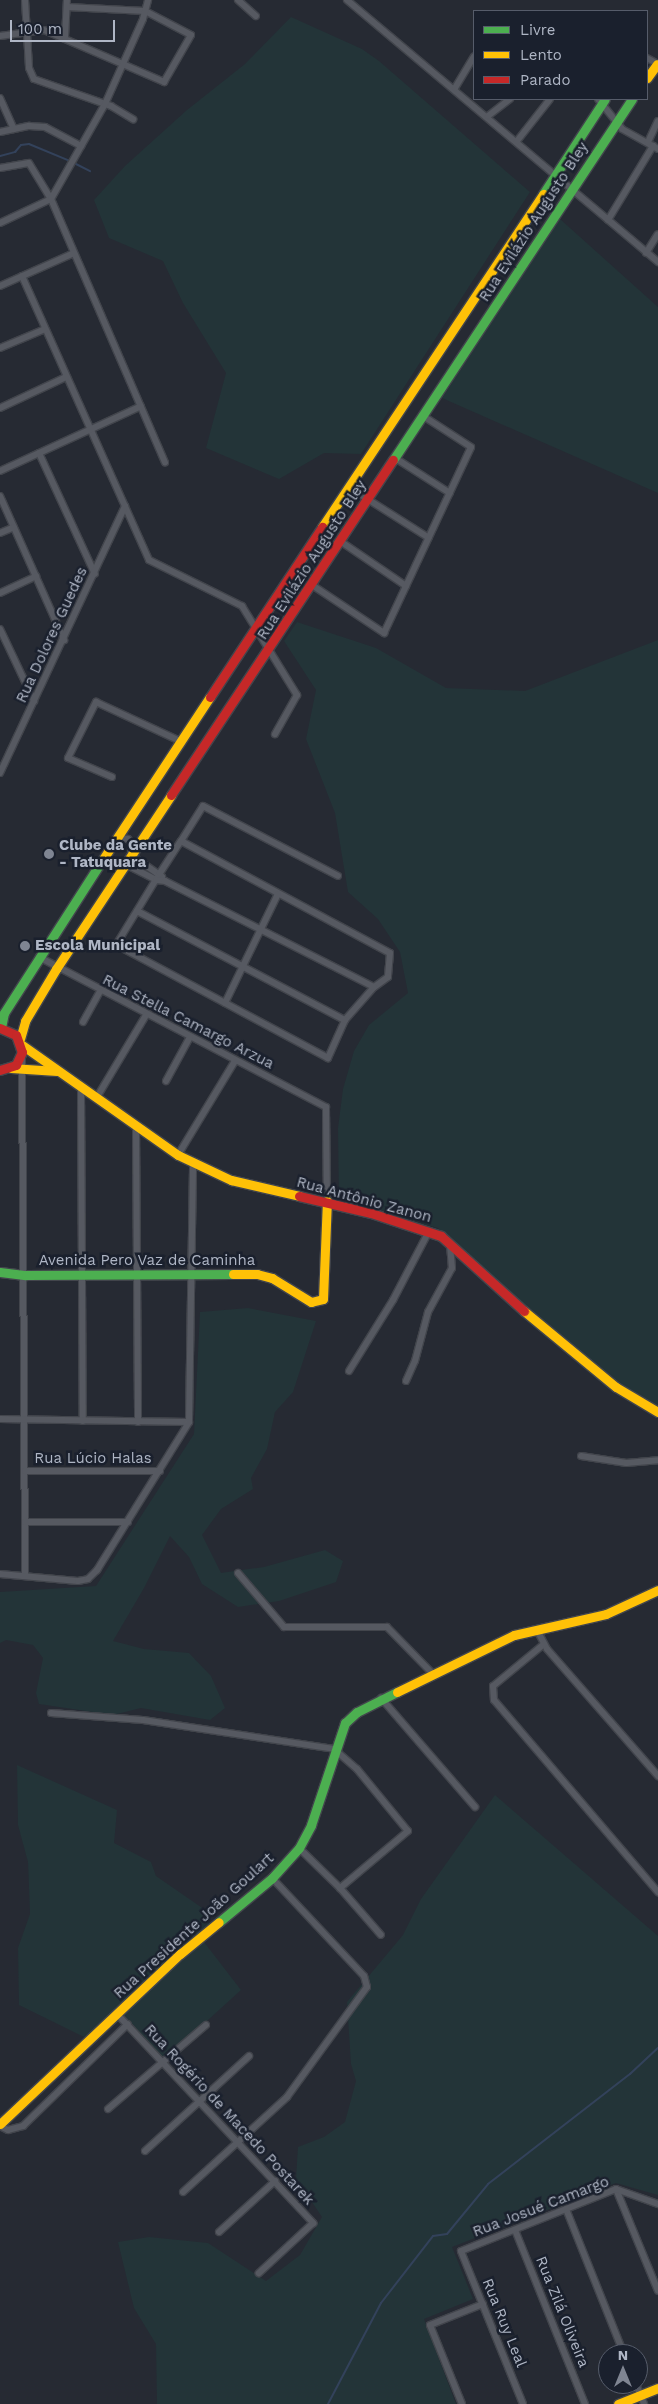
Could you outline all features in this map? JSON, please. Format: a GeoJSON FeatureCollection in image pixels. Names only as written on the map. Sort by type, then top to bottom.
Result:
{"type":"FeatureCollection","features":[{"type":"Feature","properties":{"kind":"street"},"geometry":{"type":"LineString","coordinates":[[25,0],[29,68],[34,79],[105,104],[133,119]]}},
{"type":"Feature","properties":{"kind":"street"},"geometry":{"type":"LineString","coordinates":[[116,0],[116,8]]}},
{"type":"Feature","properties":{"kind":"street"},"geometry":{"type":"LineString","coordinates":[[0,223],[51,199],[105,104],[124,64],[148,0]]}},
{"type":"Feature","properties":{"kind":"street"},"geometry":{"type":"LineString","coordinates":[[238,0],[256,16]]}},
{"type":"Feature","properties":{"kind":"street"},"geometry":{"type":"LineString","coordinates":[[347,0],[455,88],[658,262]]}},
{"type":"Feature","properties":{"kind":"street"},"geometry":{"type":"LineString","coordinates":[[0,36],[44,30],[65,37],[166,82],[191,36],[145,11],[67,3],[65,37]]}},
{"type":"Feature","properties":{"kind":"street"},"geometry":{"type":"LineString","coordinates":[[455,88],[473,58]]}},
{"type":"Feature","properties":{"kind":"street"},"geometry":{"type":"LineString","coordinates":[[648,77],[658,63]]}},
{"type":"Feature","properties":{"kind":"street"},"geometry":{"type":"LineString","coordinates":[[0,98],[14,129]]}},
{"type":"Feature","properties":{"kind":"street"},"geometry":{"type":"LineString","coordinates":[[488,116],[509,100]]}},
{"type":"Feature","properties":{"kind":"street"},"geometry":{"type":"LineString","coordinates":[[517,141],[549,100]]}},
{"type":"Feature","properties":{"kind":"street"},"geometry":{"type":"LineString","coordinates":[[602,100],[622,129],[653,146]]}},
{"type":"Feature","properties":{"kind":"street","name":"Rua Evilázio Augusto Bley"},"geometry":{"type":"LineString","coordinates":[[1,1028],[2,1013],[38,957],[258,628],[556,175],[602,100]]}},
{"type":"Feature","properties":{"kind":"street","name":"Rua Evilázio Augusto Bley"},"geometry":{"type":"LineString","coordinates":[[3,1070],[21,1045],[25,1021],[56,969],[631,100]]}},
{"type":"Feature","properties":{"kind":"street"},"geometry":{"type":"LineString","coordinates":[[608,220],[653,146],[658,121]]}},
{"type":"Feature","properties":{"kind":"street"},"geometry":{"type":"LineString","coordinates":[[0,132],[14,129],[45,128],[81,146]]}},
{"type":"Feature","properties":{"kind":"street"},"geometry":{"type":"LineString","coordinates":[[0,168],[14,164],[29,163],[51,199],[165,462]]}},
{"type":"Feature","properties":{"kind":"street"},"geometry":{"type":"LineString","coordinates":[[646,253],[658,234]]}},
{"type":"Feature","properties":{"kind":"street"},"geometry":{"type":"LineString","coordinates":[[0,286],[74,253]]}},
{"type":"Feature","properties":{"kind":"street"},"geometry":{"type":"LineString","coordinates":[[22,276],[89,431],[149,560],[242,606],[258,628],[297,694],[275,734]]}},
{"type":"Feature","properties":{"kind":"street"},"geometry":{"type":"LineString","coordinates":[[0,348],[45,329]]}},
{"type":"Feature","properties":{"kind":"street"},"geometry":{"type":"LineString","coordinates":[[0,408],[66,377]]}},
{"type":"Feature","properties":{"kind":"street"},"geometry":{"type":"LineString","coordinates":[[0,471],[141,406]]}},
{"type":"Feature","properties":{"kind":"street"},"geometry":{"type":"LineString","coordinates":[[312,585],[384,633],[471,447],[423,416]]}},
{"type":"Feature","properties":{"kind":"street"},"geometry":{"type":"LineString","coordinates":[[39,453],[95,574]]}},
{"type":"Feature","properties":{"kind":"street"},"geometry":{"type":"LineString","coordinates":[[395,458],[450,493]]}},
{"type":"Feature","properties":{"kind":"street"},"geometry":{"type":"LineString","coordinates":[[350,488],[428,538]]}},
{"type":"Feature","properties":{"kind":"street"},"geometry":{"type":"LineString","coordinates":[[0,496],[64,640]]}},
{"type":"Feature","properties":{"kind":"street","name":"Rua Dolores Guedes"},"geometry":{"type":"LineString","coordinates":[[1,769],[64,640],[125,506]]}},
{"type":"Feature","properties":{"kind":"street"},"geometry":{"type":"LineString","coordinates":[[0,533],[14,527]]}},
{"type":"Feature","properties":{"kind":"street"},"geometry":{"type":"LineString","coordinates":[[340,541],[406,586]]}},
{"type":"Feature","properties":{"kind":"street"},"geometry":{"type":"LineString","coordinates":[[0,593],[36,576]]}},
{"type":"Feature","properties":{"kind":"street"},"geometry":{"type":"LineString","coordinates":[[0,629],[34,701]]}},
{"type":"Feature","properties":{"kind":"street"},"geometry":{"type":"LineString","coordinates":[[112,777],[68,758],[96,702],[182,742]]}},
{"type":"Feature","properties":{"kind":"street"},"geometry":{"type":"LineString","coordinates":[[180,841],[390,953],[388,977],[374,987],[345,1020],[328,1058],[116,945],[180,841],[203,806],[338,876]]}},
{"type":"Feature","properties":{"kind":"street"},"geometry":{"type":"LineString","coordinates":[[118,838],[128,839],[132,844],[131,855],[160,873],[165,881]]}},
{"type":"Feature","properties":{"kind":"street"},"geometry":{"type":"LineString","coordinates":[[125,864],[156,880],[165,881],[374,987]]}},
{"type":"Feature","properties":{"kind":"street"},"geometry":{"type":"LineString","coordinates":[[224,1003],[278,894]]}},
{"type":"Feature","properties":{"kind":"street"},"geometry":{"type":"LineString","coordinates":[[137,911],[345,1020]]}},
{"type":"Feature","properties":{"kind":"street","name":"Rua Stella Camargo Arzua"},"geometry":{"type":"LineString","coordinates":[[38,957],[56,969],[146,1016],[326,1107],[327,1201]]}},
{"type":"Feature","properties":{"kind":"street"},"geometry":{"type":"LineString","coordinates":[[83,1022],[100,991]]}},
{"type":"Feature","properties":{"kind":"street"},"geometry":{"type":"LineString","coordinates":[[97,1097],[146,1016]]}},
{"type":"Feature","properties":{"kind":"street","name":"Rua Antônio Zanon"},"geometry":{"type":"LineString","coordinates":[[1,1028],[12,1031],[21,1045],[178,1155],[231,1180],[263,1190],[327,1201],[429,1231],[448,1242],[551,1335],[616,1386],[658,1412]]}},
{"type":"Feature","properties":{"kind":"street"},"geometry":{"type":"LineString","coordinates":[[166,1080],[190,1037]]}},
{"type":"Feature","properties":{"kind":"street"},"geometry":{"type":"LineString","coordinates":[[21,1045],[25,1068],[25,1574]]}},
{"type":"Feature","properties":{"kind":"street"},"geometry":{"type":"LineString","coordinates":[[178,1155],[236,1061]]}},
{"type":"Feature","properties":{"kind":"street"},"geometry":{"type":"LineString","coordinates":[[3,1070],[25,1068],[62,1072]]}},
{"type":"Feature","properties":{"kind":"street"},"geometry":{"type":"LineString","coordinates":[[81,1086],[80,1275],[83,1421]]}},
{"type":"Feature","properties":{"kind":"street"},"geometry":{"type":"LineString","coordinates":[[136,1125],[138,1422]]}},
{"type":"Feature","properties":{"kind":"street"},"geometry":{"type":"LineString","coordinates":[[0,1574],[25,1574],[78,1581],[88,1579],[97,1570],[128,1522],[189,1422],[193,1162]]}},
{"type":"Feature","properties":{"kind":"street","name":"Avenida Pero Vaz de Caminha"},"geometry":{"type":"LineString","coordinates":[[0,1272],[26,1275],[258,1274],[272,1278],[311,1302],[318,1303],[323,1299],[327,1201]]}},
{"type":"Feature","properties":{"kind":"street"},"geometry":{"type":"LineString","coordinates":[[349,1372],[393,1300],[429,1231]]}},
{"type":"Feature","properties":{"kind":"street"},"geometry":{"type":"LineString","coordinates":[[406,1381],[415,1361],[428,1312],[452,1268],[453,1257],[448,1242]]}},
{"type":"Feature","properties":{"kind":"street"},"geometry":{"type":"LineString","coordinates":[[0,1419],[26,1421],[189,1422]]}},
{"type":"Feature","properties":{"kind":"street"},"geometry":{"type":"LineString","coordinates":[[581,1456],[626,1463],[658,1460]]}},
{"type":"Feature","properties":{"kind":"street","name":"Rua Lúcio Halas"},"geometry":{"type":"LineString","coordinates":[[25,1470],[160,1472]]}},
{"type":"Feature","properties":{"kind":"street"},"geometry":{"type":"LineString","coordinates":[[25,1522],[128,1522]]}},
{"type":"Feature","properties":{"kind":"street"},"geometry":{"type":"LineString","coordinates":[[238,1573],[284,1627],[387,1627],[432,1673]]}},
{"type":"Feature","properties":{"kind":"street","name":"Rua Presidente João Goulart"},"geometry":{"type":"LineString","coordinates":[[128,2024],[23,2126],[8,2130],[0,2125],[180,1954],[272,1878],[299,1848],[312,1825],[334,1749],[345,1724],[368,1703],[481,1649],[537,1630],[606,1614],[658,1590]]}},
{"type":"Feature","properties":{"kind":"street"},"geometry":{"type":"LineString","coordinates":[[537,1630],[544,1644],[658,1776]]}},
{"type":"Feature","properties":{"kind":"street"},"geometry":{"type":"LineString","coordinates":[[544,1644],[493,1686],[494,1700],[658,1892]]}},
{"type":"Feature","properties":{"kind":"street"},"geometry":{"type":"LineString","coordinates":[[381,1698],[475,1807]]}},
{"type":"Feature","properties":{"kind":"street"},"geometry":{"type":"LineString","coordinates":[[51,1713],[143,1720],[334,1749],[357,1769],[408,1831],[340,1888]]}},
{"type":"Feature","properties":{"kind":"street"},"geometry":{"type":"LineString","coordinates":[[299,1848],[340,1888],[381,1935]]}},
{"type":"Feature","properties":{"kind":"street"},"geometry":{"type":"LineString","coordinates":[[183,2192],[287,2097],[367,1987],[364,1976],[272,1878]]}},
{"type":"Feature","properties":{"kind":"street","name":"Rua Rogério de Macedo Postarek"},"geometry":{"type":"LineString","coordinates":[[117,2014],[201,2101],[313,2223],[259,2273]]}},
{"type":"Feature","properties":{"kind":"street"},"geometry":{"type":"LineString","coordinates":[[108,2109],[206,2025]]}},
{"type":"Feature","properties":{"kind":"street"},"geometry":{"type":"LineString","coordinates":[[145,2151],[249,2056]]}},
{"type":"Feature","properties":{"kind":"street"},"geometry":{"type":"LineString","coordinates":[[219,2232],[275,2181]]}},
{"type":"Feature","properties":{"kind":"street"},"geometry":{"type":"LineString","coordinates":[[616,2189],[658,2291]]}},
{"type":"Feature","properties":{"kind":"street","name":"Rua Josué Camargo"},"geometry":{"type":"LineString","coordinates":[[461,2251],[616,2189],[658,2204]]}},
{"type":"Feature","properties":{"kind":"street"},"geometry":{"type":"LineString","coordinates":[[566,2209],[620,2344]]}},
{"type":"Feature","properties":{"kind":"street","name":"Rua Zilá Oliveira"},"geometry":{"type":"LineString","coordinates":[[515,2230],[585,2404]]}},
{"type":"Feature","properties":{"kind":"street","name":"Rua Ruy Leal"},"geometry":{"type":"LineString","coordinates":[[461,2251],[523,2404]]}},
{"type":"Feature","properties":{"kind":"street"},"geometry":{"type":"LineString","coordinates":[[462,2404],[430,2325],[482,2304]]}},
{"type":"Feature","properties":{"kind":"street"},"geometry":{"type":"LineString","coordinates":[[618,2404],[658,2388]]}},
{"type":"Feature","properties":{"kind":"street"},"geometry":{"type":"LineString","coordinates":[[641,2395],[644,2404]]}},
{"type":"Feature","properties":{"kind":"shaded area"},"geometry":{"type":"Polygon","coordinates":[[[291,17],[362,49],[379,61],[530,192],[361,454],[324,453],[279,479],[206,448],[226,373],[183,303],[163,261],[109,238],[94,200],[125,166],[187,110],[245,64],[291,17]]]}},
{"type":"Feature","properties":{"kind":"shaded area"},"geometry":{"type":"Polygon","coordinates":[[[560,219],[658,307],[658,493],[442,398],[560,219]]]}},
{"type":"Feature","properties":{"kind":"shaded area"},"geometry":{"type":"Polygon","coordinates":[[[297,622],[376,648],[446,688],[525,691],[658,640],[658,1406],[632,1393],[555,1333],[438,1228],[339,1200],[338,1128],[343,1089],[354,1051],[369,1025],[408,993],[400,952],[378,919],[348,892],[335,813],[306,739],[316,690],[284,641],[297,622]]]}},
{"type":"Feature","properties":{"kind":"shaded area"},"geometry":{"type":"Polygon","coordinates":[[[248,1308],[316,1321],[293,1392],[275,1412],[267,1449],[251,1478],[253,1489],[221,1509],[202,1535],[221,1573],[264,1567],[325,1550],[343,1561],[336,1582],[279,1601],[238,1607],[202,1584],[189,1557],[170,1536],[144,1588],[113,1641],[144,1649],[189,1653],[211,1676],[225,1708],[210,1720],[141,1708],[113,1715],[39,1704],[36,1693],[43,1658],[33,1645],[6,1640],[0,1643],[0,1592],[96,1586],[194,1434],[200,1312],[248,1308]]]}},
{"type":"Feature","properties":{"kind":"shaded area"},"geometry":{"type":"Polygon","coordinates":[[[17,1765],[117,1810],[114,1843],[151,1862],[156,1876],[211,1914],[204,1942],[241,1990],[164,2060],[120,2012],[84,2037],[19,2005],[18,1948],[30,1914],[28,1862],[18,1825],[17,1765]]]}},
{"type":"Feature","properties":{"kind":"shaded area"},"geometry":{"type":"Polygon","coordinates":[[[495,1795],[658,1936],[658,2195],[616,2183],[452,2247],[473,2299],[424,2319],[456,2404],[157,2404],[156,2344],[134,2308],[118,2242],[149,2237],[208,2243],[266,2281],[300,2255],[322,2217],[296,2178],[298,2147],[324,2137],[345,2122],[356,2081],[351,2064],[347,2002],[403,1935],[421,1899],[495,1795]]]}},
{"type":"Feature","properties":{"kind":"waterway"},"geometry":{"type":"LineString","coordinates":[[0,156],[15,152],[21,145],[29,144],[70,161]]}},
{"type":"Feature","properties":{"kind":"waterway"},"geometry":{"type":"LineString","coordinates":[[74,163],[90,171]]}},
{"type":"Feature","properties":{"kind":"waterway"},"geometry":{"type":"LineString","coordinates":[[328,2404],[381,2303],[433,2236],[447,2234],[488,2184],[630,2074],[658,2048]]}},
{"type":"Feature","properties":{"kind":"traffic: fast"},"geometry":{"type":"LineString","coordinates":[[543,194],[604,100]]}},
{"type":"Feature","properties":{"kind":"traffic: fast"},"geometry":{"type":"LineString","coordinates":[[393,460],[631,100]]}},
{"type":"Feature","properties":{"kind":"traffic: fast"},"geometry":{"type":"LineString","coordinates":[[1,1028],[4,1013],[103,859]]}},
{"type":"Feature","properties":{"kind":"traffic: fast"},"geometry":{"type":"LineString","coordinates":[[0,1272],[26,1275],[233,1274]]}},
{"type":"Feature","properties":{"kind":"traffic: fast"},"geometry":{"type":"LineString","coordinates":[[219,1922],[272,1878],[299,1848],[311,1825],[345,1723],[357,1712],[397,1692]]}},
{"type":"Feature","properties":{"kind":"traffic: slow"},"geometry":{"type":"LineString","coordinates":[[648,77],[657,64]]}},
{"type":"Feature","properties":{"kind":"traffic: slow"},"geometry":{"type":"LineString","coordinates":[[322,527],[543,194]]}},
{"type":"Feature","properties":{"kind":"traffic: slow"},"geometry":{"type":"LineString","coordinates":[[103,859],[210,697]]}},
{"type":"Feature","properties":{"kind":"traffic: slow"},"geometry":{"type":"LineString","coordinates":[[20,1039],[25,1021],[56,969],[171,795]]}},
{"type":"Feature","properties":{"kind":"traffic: slow"},"geometry":{"type":"LineString","coordinates":[[22,1045],[178,1155],[231,1180],[299,1196]]}},
{"type":"Feature","properties":{"kind":"traffic: slow"},"geometry":{"type":"LineString","coordinates":[[11,1068],[57,1071]]}},
{"type":"Feature","properties":{"kind":"traffic: slow"},"geometry":{"type":"LineString","coordinates":[[233,1274],[257,1274],[272,1278],[311,1302],[323,1299],[327,1201]]}},
{"type":"Feature","properties":{"kind":"traffic: slow"},"geometry":{"type":"LineString","coordinates":[[524,1311],[616,1387],[658,1412]]}},
{"type":"Feature","properties":{"kind":"traffic: slow"},"geometry":{"type":"LineString","coordinates":[[397,1692],[514,1635],[606,1614],[658,1590]]}},
{"type":"Feature","properties":{"kind":"traffic: slow"},"geometry":{"type":"LineString","coordinates":[[0,2124],[180,1954],[219,1922]]}},
{"type":"Feature","properties":{"kind":"traffic: slow"},"geometry":{"type":"LineString","coordinates":[[618,2404],[658,2388]]}},
{"type":"Feature","properties":{"kind":"traffic: jam"},"geometry":{"type":"LineString","coordinates":[[171,795],[393,460]]}},
{"type":"Feature","properties":{"kind":"traffic: jam"},"geometry":{"type":"LineString","coordinates":[[210,697],[322,527]]}},
{"type":"Feature","properties":{"kind":"traffic: jam"},"geometry":{"type":"LineString","coordinates":[[0,1028],[16,1035],[22,1052],[16,1065],[0,1070]]}},
{"type":"Feature","properties":{"kind":"traffic: jam"},"geometry":{"type":"LineString","coordinates":[[299,1196],[371,1213],[441,1236],[524,1311]]}},
{"type":"Feature","properties":{"kind":"place","name":"Clube da Gente - Tatuquara"},"geometry":{"type":"Point","coordinates":[49,854]}},
{"type":"Feature","properties":{"kind":"place","name":"Escola Municipal"},"geometry":{"type":"Point","coordinates":[25,946]}}]}
